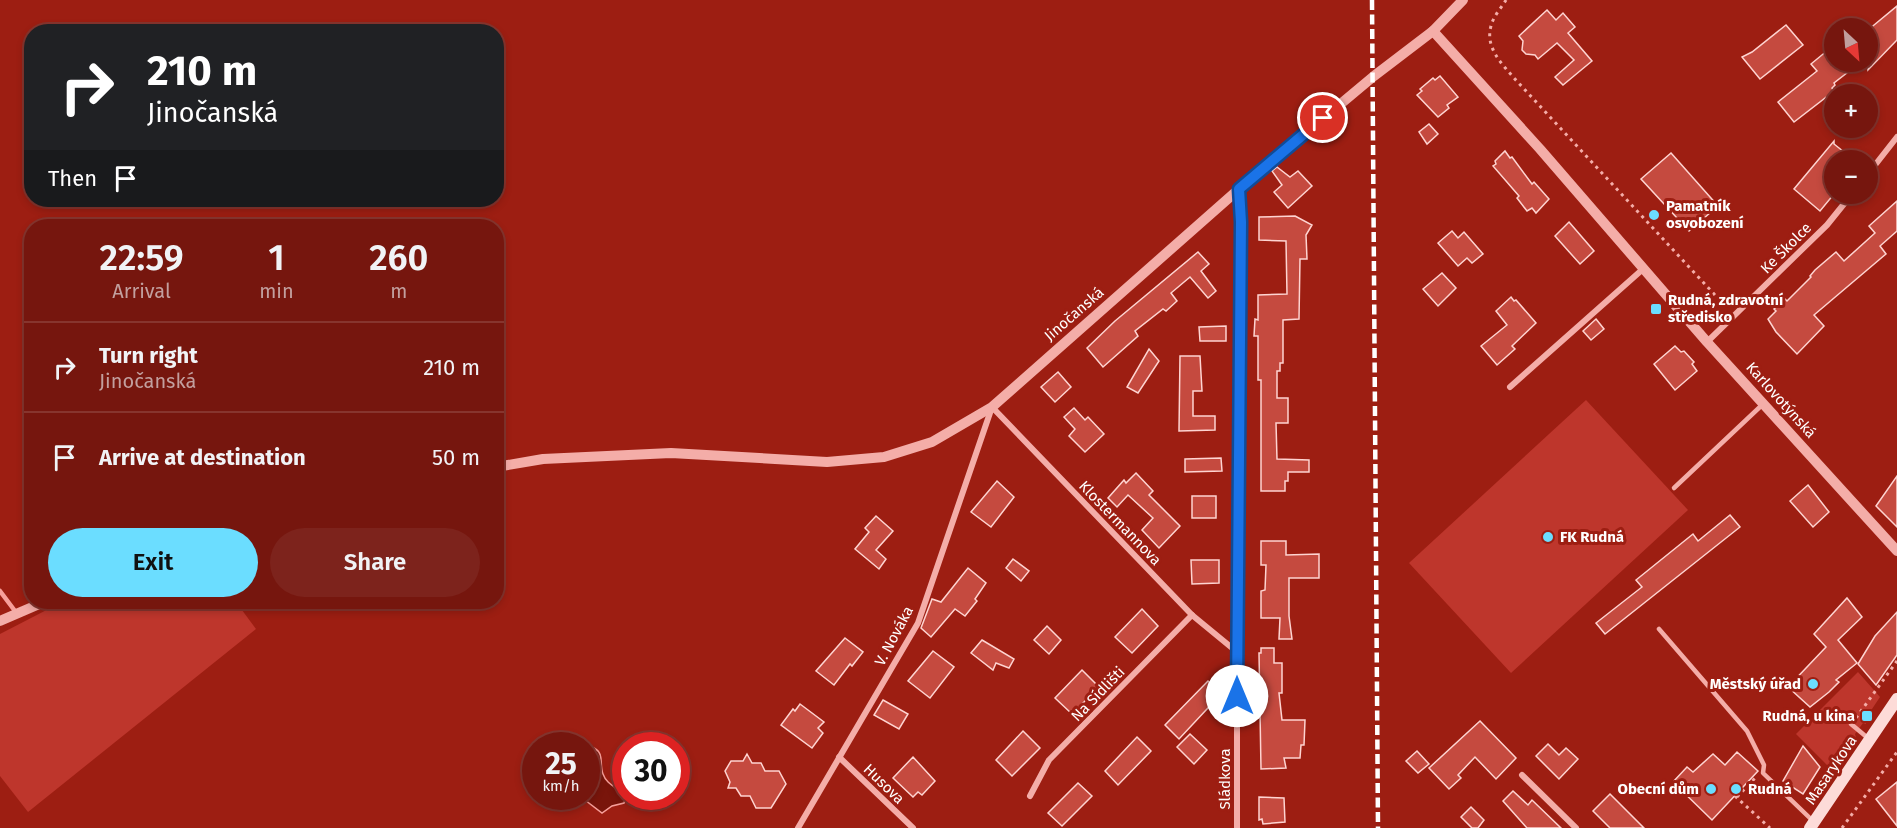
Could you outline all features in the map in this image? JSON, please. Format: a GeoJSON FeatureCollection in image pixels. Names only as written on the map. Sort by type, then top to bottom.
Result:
{"type":"FeatureCollection","features":[{"type":"Feature","properties":{"kind":"main road","name":"Masarykova"},"geometry":{"type":"LineString","coordinates":[[1812,825],[1897,699]]}},
{"type":"Feature","properties":{"kind":"street"},"geometry":{"type":"LineString","coordinates":[[1433,31],[1463,0]]}},
{"type":"Feature","properties":{"kind":"street","name":"Jinočanská"},"geometry":{"type":"LineString","coordinates":[[504,466],[543,459],[671,453],[826,462],[884,457],[932,442],[992,407],[1239,189],[1374,76],[1433,31]]}},
{"type":"Feature","properties":{"kind":"street","name":"Karlovotýnská"},"geometry":{"type":"LineString","coordinates":[[1433,31],[1540,149],[1707,342],[1897,551]]}},
{"type":"Feature","properties":{"kind":"street"},"geometry":{"type":"LineString","coordinates":[[1878,161],[1897,137]]}},
{"type":"Feature","properties":{"kind":"street","name":"Sládkova"},"geometry":{"type":"LineString","coordinates":[[1237,828],[1236,652],[1241,234],[1239,189]]}},
{"type":"Feature","properties":{"kind":"street","name":"Ke Školce"},"geometry":{"type":"LineString","coordinates":[[1707,342],[1827,225],[1844,204]]}},
{"type":"Feature","properties":{"kind":"street"},"geometry":{"type":"LineString","coordinates":[[1510,387],[1643,269]]}},
{"type":"Feature","properties":{"kind":"street","name":"Klostermannova"},"geometry":{"type":"LineString","coordinates":[[992,407],[1191,615],[1236,652]]}},
{"type":"Feature","properties":{"kind":"street","name":"V. Nováka"},"geometry":{"type":"LineString","coordinates":[[798,828],[918,623],[992,407]]}},
{"type":"Feature","properties":{"kind":"street"},"geometry":{"type":"LineString","coordinates":[[0,621],[28,609]]}},
{"type":"Feature","properties":{"kind":"street","name":"Na Sídlišti"},"geometry":{"type":"LineString","coordinates":[[1030,796],[1049,760],[1191,615]]}},
{"type":"Feature","properties":{"kind":"street","name":"Husova"},"geometry":{"type":"LineString","coordinates":[[839,758],[913,828]]}},
{"type":"Feature","properties":{"kind":"street"},"geometry":{"type":"LineString","coordinates":[[1522,775],[1575,828]]}},
{"type":"Feature","properties":{"kind":"lane"},"geometry":{"type":"LineString","coordinates":[[1674,488],[1764,404]]}},
{"type":"Feature","properties":{"kind":"lane"},"geometry":{"type":"LineString","coordinates":[[1659,629],[1748,732],[1764,765],[1763,773],[1812,825]]}},
{"type":"Feature","properties":{"kind":"lane"},"geometry":{"type":"LineString","coordinates":[[1851,724],[1869,739]]}},
{"type":"Feature","properties":{"kind":"path"},"geometry":{"type":"LineString","coordinates":[[1506,0],[1491,25],[1490,44],[1497,58],[1734,316]]}},
{"type":"Feature","properties":{"kind":"path"},"geometry":{"type":"LineString","coordinates":[[1851,724],[1897,661]]}},
{"type":"Feature","properties":{"kind":"path"},"geometry":{"type":"LineString","coordinates":[[1880,685],[1886,689]]}},
{"type":"Feature","properties":{"kind":"path"},"geometry":{"type":"LineString","coordinates":[[1861,711],[1867,716]]}},
{"type":"Feature","properties":{"kind":"path"},"geometry":{"type":"LineString","coordinates":[[1842,828],[1897,752]]}},
{"type":"Feature","properties":{"kind":"path"},"geometry":{"type":"LineString","coordinates":[[1764,768],[1736,796],[1770,828]]}},
{"type":"Feature","properties":{"kind":"shaded area","name":"FK Rudná"},"geometry":{"type":"Polygon","coordinates":[[[1586,400],[1688,510],[1511,673],[1409,563],[1586,400]]]}},
{"type":"Feature","properties":{"kind":"shaded area"},"geometry":{"type":"Polygon","coordinates":[[[48,609],[241,609],[256,629],[28,812],[0,776],[0,634],[48,609]]]}},
{"type":"Feature","properties":{"kind":"shaded area"},"geometry":{"type":"Polygon","coordinates":[[[1858,672],[1880,697],[1866,718],[1866,724],[1863,723],[1855,734],[1857,741],[1851,747],[1845,748],[1831,769],[1796,734],[1858,672]]]}},
{"type":"Feature","properties":{"kind":"shaded area"},"geometry":{"type":"Polygon","coordinates":[[[600,754],[605,778],[612,785],[612,806],[602,813],[598,810],[600,810],[600,754]]]}},
{"type":"Feature","properties":{"kind":"building"},"geometry":{"type":"Polygon","coordinates":[[[1897,6],[1897,40],[1878,60],[1878,22],[1897,6]]]}},
{"type":"Feature","properties":{"kind":"building"},"geometry":{"type":"Polygon","coordinates":[[[1547,10],[1556,20],[1563,13],[1575,27],[1568,33],[1592,61],[1563,85],[1555,77],[1574,60],[1557,43],[1538,59],[1535,55],[1526,54],[1522,50],[1523,41],[1519,36],[1547,10]]]}},
{"type":"Feature","properties":{"kind":"building"},"geometry":{"type":"Polygon","coordinates":[[[1786,25],[1803,45],[1760,79],[1742,57],[1752,52],[1786,25]]]}},
{"type":"Feature","properties":{"kind":"building"},"geometry":{"type":"Polygon","coordinates":[[[1824,53],[1824,72],[1848,72],[1834,84],[1824,84],[1824,99],[1794,122],[1778,102],[1817,71],[1811,64],[1824,53]]]}},
{"type":"Feature","properties":{"kind":"building"},"geometry":{"type":"Polygon","coordinates":[[[1440,76],[1458,97],[1447,105],[1449,108],[1438,117],[1417,95],[1422,91],[1420,89],[1433,78],[1435,80],[1440,76]]]}},
{"type":"Feature","properties":{"kind":"building"},"geometry":{"type":"Polygon","coordinates":[[[1429,124],[1438,134],[1427,144],[1419,132],[1429,124]]]}},
{"type":"Feature","properties":{"kind":"building"},"geometry":{"type":"Polygon","coordinates":[[[1834,141],[1834,144],[1842,150],[1826,150],[1834,141]]]}},
{"type":"Feature","properties":{"kind":"building"},"geometry":{"type":"Polygon","coordinates":[[[1505,151],[1532,184],[1534,182],[1549,199],[1536,213],[1532,208],[1527,211],[1517,198],[1519,196],[1493,166],[1505,151]]]}},
{"type":"Feature","properties":{"kind":"building"},"geometry":{"type":"Polygon","coordinates":[[[1671,153],[1718,206],[1689,231],[1641,179],[1671,153]]]}},
{"type":"Feature","properties":{"kind":"building"},"geometry":{"type":"Polygon","coordinates":[[[1824,153],[1826,204],[1820,211],[1794,189],[1824,153]]]}},
{"type":"Feature","properties":{"kind":"building"},"geometry":{"type":"Polygon","coordinates":[[[1277,167],[1290,177],[1298,171],[1312,186],[1288,208],[1274,192],[1282,185],[1272,171],[1277,167]]]}},
{"type":"Feature","properties":{"kind":"building"},"geometry":{"type":"Polygon","coordinates":[[[1897,201],[1897,231],[1880,246],[1886,254],[1814,315],[1824,326],[1797,354],[1776,332],[1768,319],[1776,311],[1774,309],[1785,299],[1787,301],[1815,270],[1836,252],[1844,261],[1875,233],[1869,226],[1897,201]]]}},
{"type":"Feature","properties":{"kind":"building"},"geometry":{"type":"Polygon","coordinates":[[[1295,216],[1312,225],[1306,235],[1307,259],[1300,259],[1299,319],[1283,320],[1283,363],[1280,363],[1280,371],[1277,371],[1277,398],[1288,398],[1288,423],[1276,423],[1277,459],[1309,460],[1309,472],[1288,472],[1285,491],[1261,491],[1261,380],[1258,380],[1258,336],[1254,336],[1255,319],[1258,320],[1258,295],[1287,294],[1286,241],[1259,240],[1259,217],[1295,216]]]}},
{"type":"Feature","properties":{"kind":"building"},"geometry":{"type":"Polygon","coordinates":[[[1569,222],[1594,251],[1580,264],[1555,236],[1569,222]]]}},
{"type":"Feature","properties":{"kind":"building"},"geometry":{"type":"Polygon","coordinates":[[[1452,231],[1458,238],[1464,232],[1483,254],[1472,263],[1467,258],[1458,266],[1438,243],[1452,231]]]}},
{"type":"Feature","properties":{"kind":"building"},"geometry":{"type":"Polygon","coordinates":[[[1198,252],[1209,264],[1201,271],[1216,291],[1208,298],[1190,277],[1171,293],[1177,301],[1135,331],[1138,336],[1103,367],[1087,348],[1115,321],[1198,252]]]}},
{"type":"Feature","properties":{"kind":"building"},"geometry":{"type":"Polygon","coordinates":[[[1442,273],[1456,288],[1438,306],[1423,289],[1442,273]]]}},
{"type":"Feature","properties":{"kind":"building"},"geometry":{"type":"Polygon","coordinates":[[[1511,297],[1536,323],[1512,346],[1515,349],[1497,365],[1481,346],[1507,325],[1496,311],[1511,297]]]}},
{"type":"Feature","properties":{"kind":"building"},"geometry":{"type":"Polygon","coordinates":[[[1596,319],[1604,329],[1591,340],[1583,331],[1596,319]]]}},
{"type":"Feature","properties":{"kind":"building"},"geometry":{"type":"Polygon","coordinates":[[[1226,326],[1226,341],[1200,341],[1199,327],[1226,326]]]}},
{"type":"Feature","properties":{"kind":"building"},"geometry":{"type":"Polygon","coordinates":[[[1675,346],[1681,352],[1684,351],[1694,362],[1692,364],[1697,371],[1675,390],[1654,364],[1675,346]]]}},
{"type":"Feature","properties":{"kind":"building"},"geometry":{"type":"Polygon","coordinates":[[[1149,349],[1159,361],[1138,393],[1127,387],[1149,349]]]}},
{"type":"Feature","properties":{"kind":"building"},"geometry":{"type":"Polygon","coordinates":[[[1180,356],[1200,356],[1202,391],[1193,391],[1193,416],[1215,416],[1215,430],[1179,431],[1180,356]]]}},
{"type":"Feature","properties":{"kind":"building"},"geometry":{"type":"Polygon","coordinates":[[[1058,372],[1071,387],[1055,402],[1041,387],[1058,372]]]}},
{"type":"Feature","properties":{"kind":"building"},"geometry":{"type":"Polygon","coordinates":[[[1074,408],[1085,420],[1088,417],[1104,434],[1085,452],[1069,436],[1075,429],[1064,417],[1074,408]]]}},
{"type":"Feature","properties":{"kind":"building"},"geometry":{"type":"Polygon","coordinates":[[[1221,458],[1222,471],[1185,472],[1185,459],[1221,458]]]}},
{"type":"Feature","properties":{"kind":"building"},"geometry":{"type":"Polygon","coordinates":[[[1136,473],[1153,491],[1149,495],[1180,526],[1159,548],[1142,530],[1153,518],[1128,495],[1117,507],[1108,498],[1124,480],[1126,483],[1136,473]]]}},
{"type":"Feature","properties":{"kind":"building"},"geometry":{"type":"Polygon","coordinates":[[[1897,476],[1897,527],[1876,506],[1897,476]]]}},
{"type":"Feature","properties":{"kind":"building"},"geometry":{"type":"Polygon","coordinates":[[[997,481],[1014,497],[991,527],[971,512],[997,481]]]}},
{"type":"Feature","properties":{"kind":"building"},"geometry":{"type":"Polygon","coordinates":[[[1808,485],[1829,512],[1813,527],[1790,501],[1808,485]]]}},
{"type":"Feature","properties":{"kind":"building"},"geometry":{"type":"Polygon","coordinates":[[[1192,496],[1216,496],[1216,518],[1192,518],[1192,496]]]}},
{"type":"Feature","properties":{"kind":"building"},"geometry":{"type":"Polygon","coordinates":[[[1730,515],[1740,527],[1605,634],[1596,623],[1642,587],[1636,580],[1693,534],[1698,541],[1730,515]]]}},
{"type":"Feature","properties":{"kind":"building"},"geometry":{"type":"Polygon","coordinates":[[[876,516],[893,531],[876,550],[886,559],[879,569],[855,549],[869,532],[865,528],[876,516]]]}},
{"type":"Feature","properties":{"kind":"building"},"geometry":{"type":"Polygon","coordinates":[[[1261,541],[1286,541],[1286,555],[1319,554],[1319,578],[1289,578],[1289,616],[1292,639],[1279,639],[1280,618],[1261,618],[1261,591],[1265,590],[1266,565],[1261,565],[1261,541]]]}},
{"type":"Feature","properties":{"kind":"building"},"geometry":{"type":"Polygon","coordinates":[[[1013,559],[1029,571],[1021,581],[1006,568],[1013,559]]]}},
{"type":"Feature","properties":{"kind":"building"},"geometry":{"type":"Polygon","coordinates":[[[1191,560],[1219,560],[1219,583],[1192,584],[1191,560]]]}},
{"type":"Feature","properties":{"kind":"building"},"geometry":{"type":"Polygon","coordinates":[[[968,568],[986,583],[975,599],[977,601],[965,616],[955,609],[931,637],[921,628],[932,599],[941,602],[968,568]]]}},
{"type":"Feature","properties":{"kind":"building"},"geometry":{"type":"Polygon","coordinates":[[[1847,598],[1862,617],[1838,640],[1857,663],[1836,680],[1839,682],[1829,692],[1810,707],[1788,687],[1826,647],[1814,634],[1847,598]]]}},
{"type":"Feature","properties":{"kind":"building"},"geometry":{"type":"Polygon","coordinates":[[[1142,609],[1158,626],[1132,653],[1115,637],[1142,609]]]}},
{"type":"Feature","properties":{"kind":"building"},"geometry":{"type":"Polygon","coordinates":[[[1897,612],[1897,655],[1876,685],[1858,664],[1875,636],[1897,612]]]}},
{"type":"Feature","properties":{"kind":"building"},"geometry":{"type":"Polygon","coordinates":[[[1047,626],[1061,640],[1049,654],[1034,640],[1047,626]]]}},
{"type":"Feature","properties":{"kind":"building"},"geometry":{"type":"Polygon","coordinates":[[[845,638],[863,652],[852,666],[850,664],[834,685],[816,671],[845,638]]]}},
{"type":"Feature","properties":{"kind":"building"},"geometry":{"type":"Polygon","coordinates":[[[982,640],[1014,659],[1009,668],[996,663],[993,670],[971,653],[982,640]]]}},
{"type":"Feature","properties":{"kind":"building"},"geometry":{"type":"Polygon","coordinates":[[[1261,648],[1274,648],[1274,663],[1282,663],[1282,693],[1279,693],[1282,720],[1305,720],[1304,745],[1301,745],[1300,758],[1284,758],[1286,768],[1261,769],[1259,653],[1261,653],[1261,648]]]}},
{"type":"Feature","properties":{"kind":"building"},"geometry":{"type":"Polygon","coordinates":[[[933,651],[954,667],[930,698],[908,681],[933,651]]]}},
{"type":"Feature","properties":{"kind":"building"},"geometry":{"type":"Polygon","coordinates":[[[1082,670],[1099,687],[1072,714],[1055,698],[1082,670]]]}},
{"type":"Feature","properties":{"kind":"building"},"geometry":{"type":"Polygon","coordinates":[[[1208,681],[1221,694],[1179,739],[1165,725],[1208,681]]]}},
{"type":"Feature","properties":{"kind":"building"},"geometry":{"type":"Polygon","coordinates":[[[883,700],[908,714],[899,729],[874,715],[883,700]]]}},
{"type":"Feature","properties":{"kind":"building"},"geometry":{"type":"Polygon","coordinates":[[[800,704],[824,722],[818,728],[823,733],[812,748],[781,725],[793,709],[795,711],[800,704]]]}},
{"type":"Feature","properties":{"kind":"building"},"geometry":{"type":"Polygon","coordinates":[[[1480,721],[1516,758],[1496,779],[1475,757],[1458,775],[1461,778],[1449,789],[1429,768],[1480,721]]]}},
{"type":"Feature","properties":{"kind":"building"},"geometry":{"type":"Polygon","coordinates":[[[1023,731],[1040,748],[1012,776],[996,760],[1023,731]]]}},
{"type":"Feature","properties":{"kind":"building"},"geometry":{"type":"Polygon","coordinates":[[[1190,734],[1207,750],[1194,764],[1177,747],[1190,734]]]}},
{"type":"Feature","properties":{"kind":"building"},"geometry":{"type":"Polygon","coordinates":[[[1137,737],[1151,751],[1118,785],[1105,771],[1137,737]]]}},
{"type":"Feature","properties":{"kind":"building"},"geometry":{"type":"Polygon","coordinates":[[[1548,744],[1559,755],[1566,748],[1578,759],[1559,779],[1536,756],[1548,744]]]}},
{"type":"Feature","properties":{"kind":"building"},"geometry":{"type":"Polygon","coordinates":[[[1803,746],[1820,767],[1803,794],[1783,781],[1803,746]]]}},
{"type":"Feature","properties":{"kind":"building"},"geometry":{"type":"Polygon","coordinates":[[[1417,751],[1429,764],[1418,773],[1406,761],[1417,751]]]}},
{"type":"Feature","properties":{"kind":"building","name":"Obecní dům"},"geometry":{"type":"Polygon","coordinates":[[[1737,752],[1758,771],[1712,820],[1673,782],[1687,767],[1693,772],[1713,754],[1725,765],[1737,752]]]}},
{"type":"Feature","properties":{"kind":"building"},"geometry":{"type":"Polygon","coordinates":[[[747,754],[752,763],[761,763],[765,771],[779,771],[786,784],[771,808],[756,808],[750,796],[741,796],[736,788],[728,788],[730,782],[725,771],[731,761],[743,761],[747,754]]]}},
{"type":"Feature","properties":{"kind":"building"},"geometry":{"type":"Polygon","coordinates":[[[913,757],[935,781],[922,795],[918,792],[913,797],[893,778],[913,757]]]}},
{"type":"Feature","properties":{"kind":"building"},"geometry":{"type":"Polygon","coordinates":[[[1897,782],[1897,826],[1876,799],[1897,782]]]}},
{"type":"Feature","properties":{"kind":"building"},"geometry":{"type":"Polygon","coordinates":[[[1078,783],[1092,796],[1062,826],[1048,813],[1078,783]]]}},
{"type":"Feature","properties":{"kind":"building"},"geometry":{"type":"Polygon","coordinates":[[[1513,791],[1528,805],[1532,800],[1561,828],[1527,828],[1503,801],[1513,791]]]}},
{"type":"Feature","properties":{"kind":"building"},"geometry":{"type":"Polygon","coordinates":[[[1610,794],[1644,828],[1610,828],[1593,811],[1610,794]]]}},
{"type":"Feature","properties":{"kind":"building"},"geometry":{"type":"Polygon","coordinates":[[[1259,797],[1284,798],[1285,822],[1263,824],[1262,819],[1259,820],[1259,797]]]}},
{"type":"Feature","properties":{"kind":"building"},"geometry":{"type":"Polygon","coordinates":[[[1471,807],[1484,820],[1478,828],[1472,828],[1461,817],[1471,807]]]}},
{"type":"Feature","properties":{"kind":"waterway"},"geometry":{"type":"LineString","coordinates":[[0,591],[15,611]]}},
{"type":"Feature","properties":{"kind":"railway"},"geometry":{"type":"LineString","coordinates":[[1372,0],[1378,828]]}},
{"type":"Feature","properties":{"kind":"place","name":"Pamatník osvobození"},"geometry":{"type":"Point","coordinates":[1654,215]}},
{"type":"Feature","properties":{"kind":"place","name":"Rudná, zdravotní středisko"},"geometry":{"type":"Point","coordinates":[1656,309]}},
{"type":"Feature","properties":{"kind":"place","name":"FK Rudná"},"geometry":{"type":"Point","coordinates":[1548,537]}},
{"type":"Feature","properties":{"kind":"place","name":"Městský úřad"},"geometry":{"type":"Point","coordinates":[1813,684]}},
{"type":"Feature","properties":{"kind":"place","name":"Rudná, u kina"},"geometry":{"type":"Point","coordinates":[1867,716]}},
{"type":"Feature","properties":{"kind":"place","name":"Obecní dům"},"geometry":{"type":"Point","coordinates":[1711,789]}},
{"type":"Feature","properties":{"kind":"place","name":"Rudná"},"geometry":{"type":"Point","coordinates":[1736,789]}},
{"type":"Feature","properties":{"kind":"route"},"geometry":{"type":"LineString","coordinates":[[1237,696],[1241,222],[1239,189],[1323,118]]}}]}
